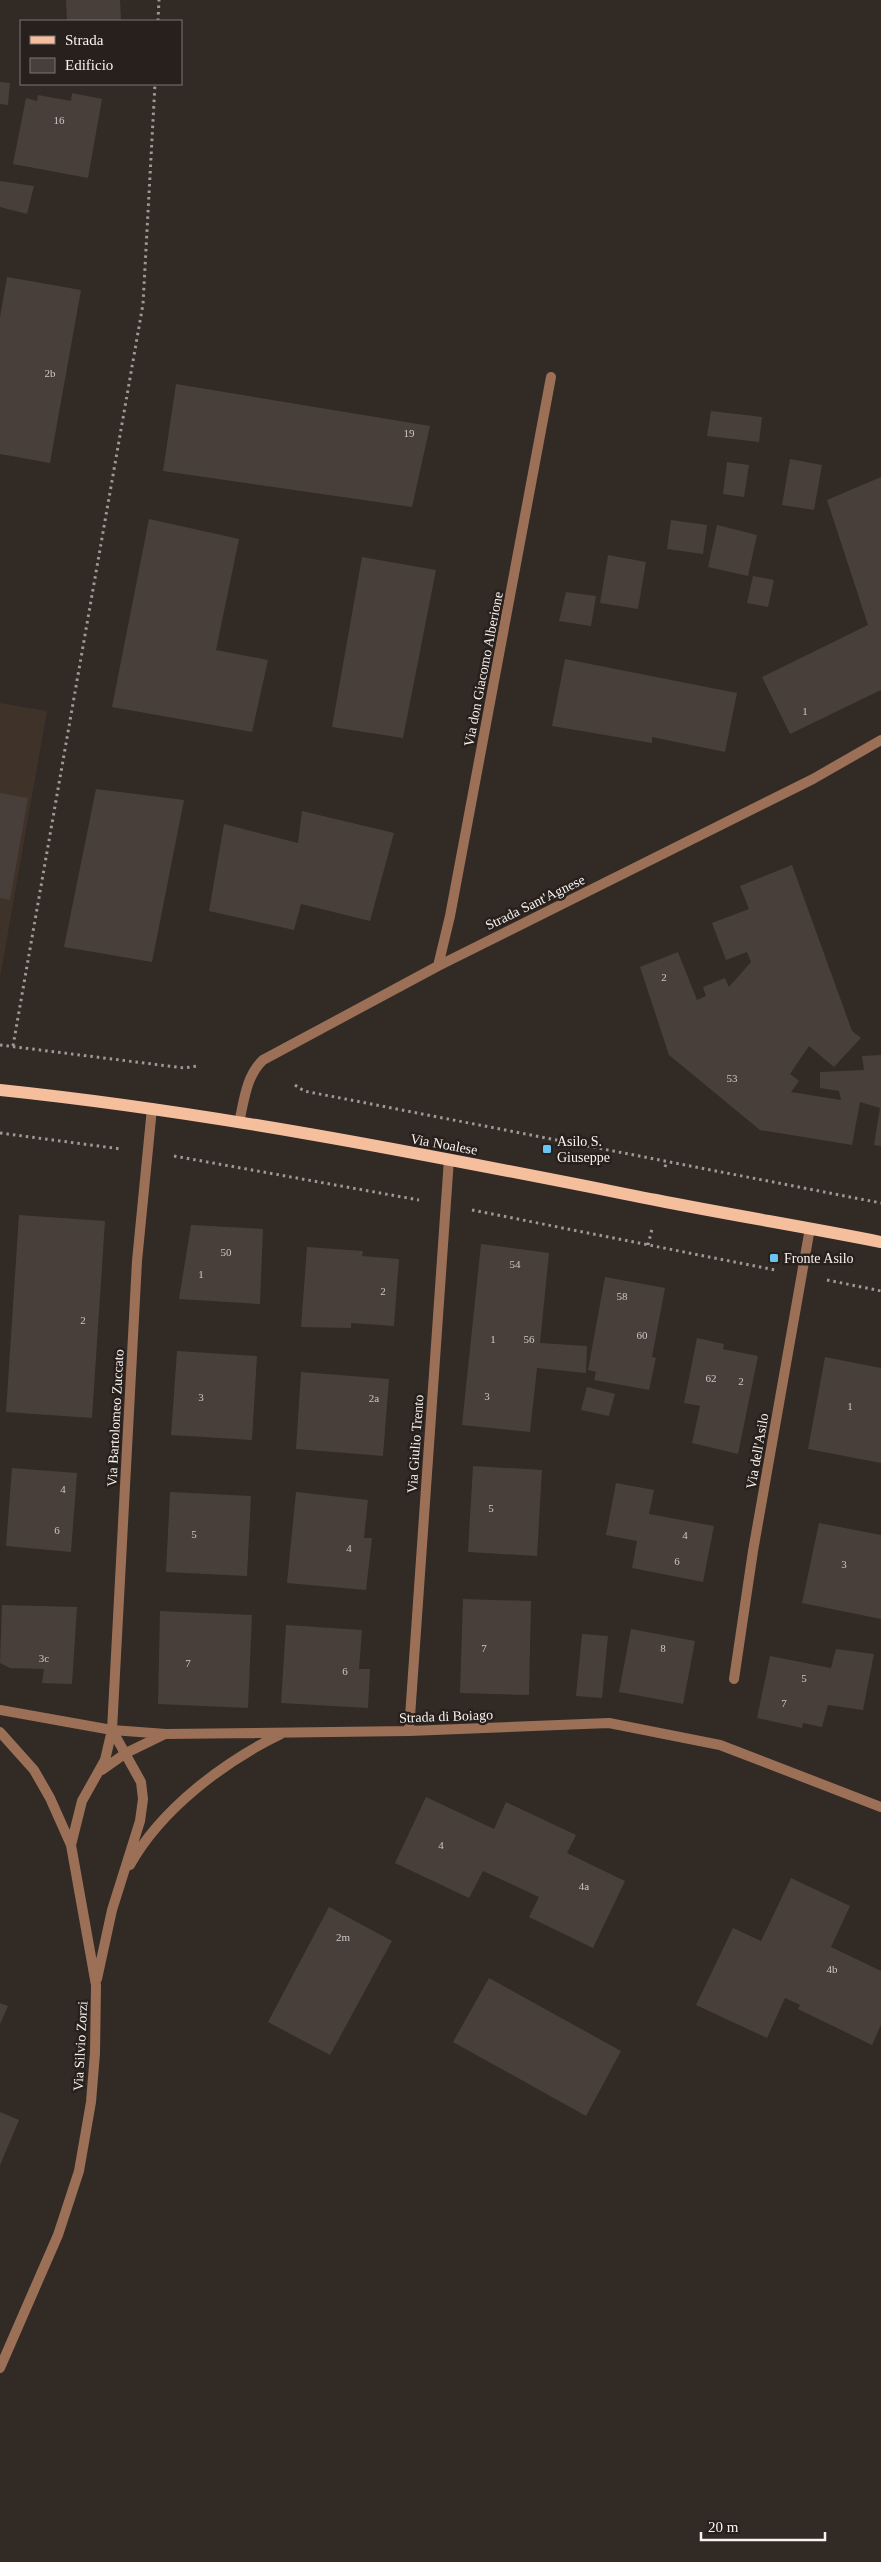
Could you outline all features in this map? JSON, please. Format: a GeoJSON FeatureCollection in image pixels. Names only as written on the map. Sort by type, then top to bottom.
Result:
{"type":"FeatureCollection","features":[{"type":"Feature","properties":{"kind":"main road","name":"Via Noalese"},"geometry":{"type":"LineString","coordinates":[[0,1090],[152,1108],[449,1159],[881,1242]]}},
{"type":"Feature","properties":{"kind":"street","name":"Via don Giacomo Alberione"},"geometry":{"type":"LineString","coordinates":[[438,966],[450,916],[551,377]]}},
{"type":"Feature","properties":{"kind":"street","name":"Strada Sant'Agnese"},"geometry":{"type":"LineString","coordinates":[[239,1123],[251,1077],[255,1068],[263,1060],[438,966],[813,779],[881,740]]}},
{"type":"Feature","properties":{"kind":"street","name":"Via Bartolomeo Zuccato"},"geometry":{"type":"LineString","coordinates":[[71,1845],[82,1801],[105,1760],[112,1730],[137,1261],[152,1108]]}},
{"type":"Feature","properties":{"kind":"street","name":"Via Giulio Trento"},"geometry":{"type":"LineString","coordinates":[[409,1731],[449,1159]]}},
{"type":"Feature","properties":{"kind":"street","name":"Via dell'Asilo"},"geometry":{"type":"LineString","coordinates":[[734,1678],[753,1552],[810,1228]]}},
{"type":"Feature","properties":{"kind":"street","name":"Strada di Boiago"},"geometry":{"type":"LineString","coordinates":[[0,1710],[112,1730],[166,1734],[409,1731],[609,1723],[720,1745],[881,1807]]}},
{"type":"Feature","properties":{"kind":"street"},"geometry":{"type":"LineString","coordinates":[[96,1985],[120,1886],[140,1821],[143,1799],[142,1782],[112,1730]]}},
{"type":"Feature","properties":{"kind":"street","name":"Via Silvio Zorzi"},"geometry":{"type":"LineString","coordinates":[[0,1732],[34,1770],[50,1798],[71,1845],[96,1985],[92,2092],[80,2171],[58,2235],[0,2368]]}},
{"type":"Feature","properties":{"kind":"street"},"geometry":{"type":"LineString","coordinates":[[120,1886],[131,1862],[150,1835],[185,1798],[250,1749],[284,1733]]}},
{"type":"Feature","properties":{"kind":"street"},"geometry":{"type":"LineString","coordinates":[[98,1772],[126,1753],[166,1734]]}},
{"type":"Feature","properties":{"kind":"path"},"geometry":{"type":"LineString","coordinates":[[158,20],[159,0]]}},
{"type":"Feature","properties":{"kind":"path"},"geometry":{"type":"LineString","coordinates":[[13,1046],[143,304],[154,85]]}},
{"type":"Feature","properties":{"kind":"path"},"geometry":{"type":"LineString","coordinates":[[0,1044],[184,1068],[197,1066]]}},
{"type":"Feature","properties":{"kind":"path"},"geometry":{"type":"LineString","coordinates":[[295,1085],[314,1092],[881,1202]]}},
{"type":"Feature","properties":{"kind":"path"},"geometry":{"type":"LineString","coordinates":[[0,1133],[109,1147]]}},
{"type":"Feature","properties":{"kind":"path"},"geometry":{"type":"LineString","coordinates":[[170,1155],[422,1201]]}},
{"type":"Feature","properties":{"kind":"path"},"geometry":{"type":"LineString","coordinates":[[666,1166],[667,1162]]}},
{"type":"Feature","properties":{"kind":"path"},"geometry":{"type":"LineString","coordinates":[[465,1209],[782,1271]]}},
{"type":"Feature","properties":{"kind":"path"},"geometry":{"type":"LineString","coordinates":[[648,1245],[653,1226]]}},
{"type":"Feature","properties":{"kind":"path"},"geometry":{"type":"LineString","coordinates":[[820,1279],[881,1291]]}},
{"type":"Feature","properties":{"kind":"shaded area"},"geometry":{"type":"Polygon","coordinates":[[[0,703],[47,711],[0,978],[0,703]]]}},
{"type":"Feature","properties":{"kind":"building"},"geometry":{"type":"Polygon","coordinates":[[[66,0],[120,0],[121,20],[67,20],[66,0]]]}},
{"type":"Feature","properties":{"kind":"building"},"geometry":{"type":"Polygon","coordinates":[[[0,82],[10,83],[8,105],[0,104],[0,82]]]}},
{"type":"Feature","properties":{"kind":"building"},"geometry":{"type":"Polygon","coordinates":[[[72,93],[102,99],[88,178],[13,164],[26,98],[37,101],[38,95],[71,101],[72,93]]]}},
{"type":"Feature","properties":{"kind":"building"},"geometry":{"type":"Polygon","coordinates":[[[0,181],[34,186],[27,214],[0,207],[0,181]]]}},
{"type":"Feature","properties":{"kind":"building"},"geometry":{"type":"Polygon","coordinates":[[[7,277],[81,290],[50,463],[0,454],[0,317],[7,277]]]}},
{"type":"Feature","properties":{"kind":"building"},"geometry":{"type":"Polygon","coordinates":[[[176,384],[430,426],[412,507],[163,471],[176,384]]]}},
{"type":"Feature","properties":{"kind":"building"},"geometry":{"type":"Polygon","coordinates":[[[711,411],[762,417],[759,442],[707,436],[711,411]]]}},
{"type":"Feature","properties":{"kind":"building"},"geometry":{"type":"Polygon","coordinates":[[[790,459],[822,465],[814,510],[782,505],[790,459]]]}},
{"type":"Feature","properties":{"kind":"building"},"geometry":{"type":"Polygon","coordinates":[[[727,462],[749,465],[744,497],[723,494],[727,462]]]}},
{"type":"Feature","properties":{"kind":"building"},"geometry":{"type":"Polygon","coordinates":[[[881,477],[881,690],[790,734],[762,677],[868,625],[827,500],[881,477]]]}},
{"type":"Feature","properties":{"kind":"building"},"geometry":{"type":"Polygon","coordinates":[[[149,519],[239,539],[216,650],[268,660],[252,732],[112,707],[149,519]]]}},
{"type":"Feature","properties":{"kind":"building"},"geometry":{"type":"Polygon","coordinates":[[[671,520],[707,525],[703,554],[667,549],[671,520]]]}},
{"type":"Feature","properties":{"kind":"building"},"geometry":{"type":"Polygon","coordinates":[[[717,525],[757,535],[748,576],[708,567],[717,525]]]}},
{"type":"Feature","properties":{"kind":"building"},"geometry":{"type":"Polygon","coordinates":[[[608,555],[646,562],[638,609],[600,603],[608,555]]]}},
{"type":"Feature","properties":{"kind":"building"},"geometry":{"type":"Polygon","coordinates":[[[362,557],[436,570],[403,738],[332,727],[362,557]]]}},
{"type":"Feature","properties":{"kind":"building"},"geometry":{"type":"Polygon","coordinates":[[[753,576],[774,580],[768,607],[747,603],[753,576]]]}},
{"type":"Feature","properties":{"kind":"building"},"geometry":{"type":"Polygon","coordinates":[[[566,592],[596,596],[591,626],[559,621],[566,592]]]}},
{"type":"Feature","properties":{"kind":"building"},"geometry":{"type":"Polygon","coordinates":[[[565,659],[737,693],[725,752],[652,737],[652,743],[552,726],[565,659]]]}},
{"type":"Feature","properties":{"kind":"building"},"geometry":{"type":"Polygon","coordinates":[[[96,789],[184,800],[152,962],[64,947],[96,789]]]}},
{"type":"Feature","properties":{"kind":"building"},"geometry":{"type":"Polygon","coordinates":[[[0,793],[28,798],[10,900],[0,898],[0,793]]]}},
{"type":"Feature","properties":{"kind":"building"},"geometry":{"type":"Polygon","coordinates":[[[302,811],[394,833],[370,921],[301,904],[294,930],[209,911],[224,824],[298,843],[302,811]]]}},
{"type":"Feature","properties":{"kind":"building"},"geometry":{"type":"Polygon","coordinates":[[[792,865],[852,1031],[861,1038],[834,1067],[809,1046],[790,1074],[799,1081],[791,1092],[841,1100],[839,1091],[820,1088],[820,1072],[864,1070],[862,1056],[881,1055],[881,1146],[874,1145],[880,1108],[860,1102],[852,1145],[760,1130],[669,1055],[640,967],[678,952],[697,1000],[706,996],[703,987],[725,978],[729,987],[751,962],[747,952],[726,960],[712,923],[749,909],[740,886],[792,865]]]}},
{"type":"Feature","properties":{"kind":"building"},"geometry":{"type":"Polygon","coordinates":[[[19,1215],[105,1221],[92,1418],[6,1412],[19,1215]]]}},
{"type":"Feature","properties":{"kind":"building"},"geometry":{"type":"Polygon","coordinates":[[[191,1225],[263,1229],[260,1304],[179,1299],[191,1225]]]}},
{"type":"Feature","properties":{"kind":"building"},"geometry":{"type":"Polygon","coordinates":[[[481,1244],[549,1253],[540,1343],[587,1346],[586,1373],[537,1368],[530,1432],[462,1425],[481,1244]]]}},
{"type":"Feature","properties":{"kind":"building"},"geometry":{"type":"Polygon","coordinates":[[[307,1247],[363,1251],[362,1256],[399,1259],[394,1326],[351,1323],[351,1328],[301,1327],[307,1247]]]}},
{"type":"Feature","properties":{"kind":"building"},"geometry":{"type":"Polygon","coordinates":[[[605,1277],[665,1288],[652,1357],[656,1358],[649,1390],[594,1380],[596,1372],[588,1370],[605,1277]]]}},
{"type":"Feature","properties":{"kind":"building"},"geometry":{"type":"Polygon","coordinates":[[[697,1338],[724,1344],[723,1349],[758,1356],[738,1454],[692,1443],[700,1406],[684,1403],[697,1338]]]}},
{"type":"Feature","properties":{"kind":"building"},"geometry":{"type":"Polygon","coordinates":[[[177,1351],[257,1356],[252,1440],[171,1435],[177,1351]]]}},
{"type":"Feature","properties":{"kind":"building"},"geometry":{"type":"Polygon","coordinates":[[[825,1357],[881,1368],[881,1463],[808,1449],[825,1357]]]}},
{"type":"Feature","properties":{"kind":"building"},"geometry":{"type":"Polygon","coordinates":[[[301,1372],[389,1379],[383,1456],[296,1449],[301,1372]]]}},
{"type":"Feature","properties":{"kind":"building"},"geometry":{"type":"Polygon","coordinates":[[[587,1387],[615,1394],[609,1416],[581,1410],[587,1387]]]}},
{"type":"Feature","properties":{"kind":"building"},"geometry":{"type":"Polygon","coordinates":[[[473,1466],[542,1470],[537,1556],[468,1552],[473,1466]]]}},
{"type":"Feature","properties":{"kind":"building"},"geometry":{"type":"Polygon","coordinates":[[[12,1468],[77,1473],[71,1552],[6,1546],[12,1468]]]}},
{"type":"Feature","properties":{"kind":"building"},"geometry":{"type":"Polygon","coordinates":[[[616,1483],[654,1490],[649,1514],[714,1526],[703,1582],[632,1568],[637,1541],[606,1535],[616,1483]]]}},
{"type":"Feature","properties":{"kind":"building"},"geometry":{"type":"Polygon","coordinates":[[[170,1492],[251,1496],[247,1576],[166,1572],[170,1492]]]}},
{"type":"Feature","properties":{"kind":"building"},"geometry":{"type":"Polygon","coordinates":[[[296,1492],[368,1500],[364,1538],[372,1538],[366,1590],[287,1583],[296,1492]]]}},
{"type":"Feature","properties":{"kind":"building"},"geometry":{"type":"Polygon","coordinates":[[[819,1523],[881,1535],[881,1619],[802,1603],[819,1523]]]}},
{"type":"Feature","properties":{"kind":"building"},"geometry":{"type":"Polygon","coordinates":[[[463,1599],[531,1601],[529,1695],[460,1693],[463,1599]]]}},
{"type":"Feature","properties":{"kind":"building"},"geometry":{"type":"Polygon","coordinates":[[[2,1605],[77,1607],[72,1684],[42,1683],[44,1669],[10,1668],[0,1663],[2,1605]]]}},
{"type":"Feature","properties":{"kind":"building"},"geometry":{"type":"Polygon","coordinates":[[[160,1611],[252,1615],[248,1708],[158,1704],[160,1611]]]}},
{"type":"Feature","properties":{"kind":"building"},"geometry":{"type":"Polygon","coordinates":[[[286,1625],[362,1630],[359,1669],[370,1669],[368,1708],[281,1703],[286,1625]]]}},
{"type":"Feature","properties":{"kind":"building"},"geometry":{"type":"Polygon","coordinates":[[[631,1629],[695,1641],[683,1704],[619,1692],[631,1629]]]}},
{"type":"Feature","properties":{"kind":"building"},"geometry":{"type":"Polygon","coordinates":[[[582,1634],[608,1636],[602,1698],[576,1696],[582,1634]]]}},
{"type":"Feature","properties":{"kind":"building"},"geometry":{"type":"Polygon","coordinates":[[[836,1649],[874,1654],[863,1710],[828,1705],[822,1727],[803,1723],[802,1728],[757,1718],[770,1656],[831,1668],[836,1649]]]}},
{"type":"Feature","properties":{"kind":"building"},"geometry":{"type":"Polygon","coordinates":[[[426,1797],[494,1829],[506,1802],[576,1835],[567,1853],[625,1881],[593,1948],[529,1917],[539,1897],[483,1871],[469,1898],[395,1863],[426,1797]]]}},
{"type":"Feature","properties":{"kind":"building"},"geometry":{"type":"Polygon","coordinates":[[[791,1878],[850,1906],[831,1947],[881,1971],[881,2025],[872,2045],[798,2009],[800,2005],[785,1998],[767,2038],[696,2005],[733,1928],[761,1941],[791,1878]]]}},
{"type":"Feature","properties":{"kind":"building"},"geometry":{"type":"Polygon","coordinates":[[[329,1907],[392,1941],[330,2055],[268,2022],[329,1907]]]}},
{"type":"Feature","properties":{"kind":"building"},"geometry":{"type":"Polygon","coordinates":[[[489,1978],[621,2051],[586,2116],[453,2042],[489,1978]]]}},
{"type":"Feature","properties":{"kind":"building"},"geometry":{"type":"Polygon","coordinates":[[[0,2003],[8,2006],[0,2024],[0,2003]]]}},
{"type":"Feature","properties":{"kind":"building"},"geometry":{"type":"Polygon","coordinates":[[[0,2112],[19,2120],[0,2165],[0,2112]]]}},
{"type":"Feature","properties":{"kind":"place","name":"Asilo S. Giuseppe"},"geometry":{"type":"Point","coordinates":[547,1149]}},
{"type":"Feature","properties":{"kind":"place","name":"Fronte Asilo"},"geometry":{"type":"Point","coordinates":[774,1258]}}]}
